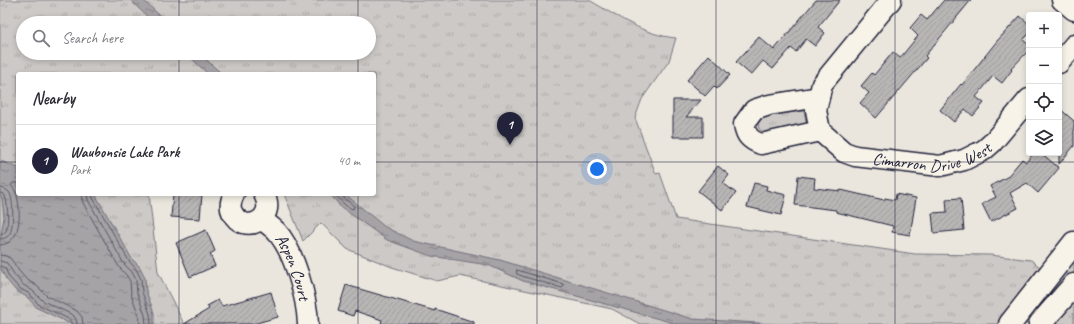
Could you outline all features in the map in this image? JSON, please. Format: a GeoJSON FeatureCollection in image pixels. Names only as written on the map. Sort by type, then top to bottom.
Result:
{"type":"FeatureCollection","features":[{"type":"Feature","properties":{"kind":"main road"},"geometry":{"type":"LineString","coordinates":[[1010,324],[1074,243]]}},
{"type":"Feature","properties":{"kind":"main road"},"geometry":{"type":"LineString","coordinates":[[1040,324],[1074,285]]}},
{"type":"Feature","properties":{"kind":"street"},"geometry":{"type":"LineString","coordinates":[[819,97],[769,105],[754,110],[744,124],[745,133],[752,140],[761,144],[820,131],[816,110],[819,97],[822,84],[891,0]]}},
{"type":"Feature","properties":{"kind":"street"},"geometry":{"type":"LineString","coordinates":[[1062,0],[1074,10]]}},
{"type":"Feature","properties":{"kind":"street"},"geometry":{"type":"LineString","coordinates":[[1062,59],[1074,45]]}},
{"type":"Feature","properties":{"kind":"street","name":"Cimarron Drive West"},"geometry":{"type":"LineString","coordinates":[[820,131],[844,152],[855,156],[940,166],[964,160],[984,150],[1026,102]]}},
{"type":"Feature","properties":{"kind":"street","name":"Aspen Court"},"geometry":{"type":"LineString","coordinates":[[233,196],[231,209],[234,216],[239,221],[246,224],[254,223],[262,219],[268,207],[265,196]]}},
{"type":"Feature","properties":{"kind":"street","name":"Aspen Court"},"geometry":{"type":"LineString","coordinates":[[262,219],[276,231],[288,251],[300,280],[308,324]]}},
{"type":"Feature","properties":{"kind":"green space"},"geometry":{"type":"Polygon","coordinates":[[[0,0],[589,0],[642,29],[676,38],[669,61],[642,99],[635,118],[656,174],[660,173],[676,219],[915,254],[990,255],[1031,260],[1055,279],[1074,256],[1074,273],[1063,285],[1074,294],[1074,324],[640,324],[612,309],[460,276],[437,281],[392,267],[347,249],[321,223],[303,241],[285,196],[376,196],[376,72],[16,72],[16,196],[149,196],[158,272],[184,324],[0,324],[0,0]]]}},
{"type":"Feature","properties":{"kind":"green space"},"geometry":{"type":"Polygon","coordinates":[[[801,111],[804,112],[807,125],[766,134],[759,129],[758,124],[763,117],[801,111]]]}},
{"type":"Feature","properties":{"kind":"water"},"geometry":{"type":"Polygon","coordinates":[[[130,0],[143,0],[160,16],[147,16],[130,0]]]}},
{"type":"Feature","properties":{"kind":"water"},"geometry":{"type":"Polygon","coordinates":[[[193,60],[207,60],[220,72],[206,72],[193,60]]]}},
{"type":"Feature","properties":{"kind":"water"},"geometry":{"type":"Polygon","coordinates":[[[1,161],[16,167],[16,196],[96,196],[132,259],[140,267],[145,278],[146,291],[154,313],[154,324],[71,324],[37,308],[27,297],[16,291],[6,279],[0,267],[0,242],[4,217],[0,194],[1,161]]]}},
{"type":"Feature","properties":{"kind":"water"},"geometry":{"type":"Polygon","coordinates":[[[332,196],[347,196],[385,227],[413,241],[500,260],[693,319],[774,324],[677,324],[523,281],[488,265],[431,256],[387,240],[341,207],[332,196]]]}},
{"type":"Feature","properties":{"kind":"building"},"geometry":{"type":"Polygon","coordinates":[[[816,0],[840,0],[818,27],[825,33],[815,46],[806,39],[796,52],[791,48],[773,69],[763,61],[751,75],[736,62],[759,37],[774,50],[816,0]]]}},
{"type":"Feature","properties":{"kind":"building"},"geometry":{"type":"Polygon","coordinates":[[[944,0],[971,0],[925,56],[927,58],[876,118],[860,103],[869,93],[861,86],[872,73],[874,75],[893,52],[900,58],[918,36],[910,28],[921,15],[927,20],[944,0]]]}},
{"type":"Feature","properties":{"kind":"building"},"geometry":{"type":"Polygon","coordinates":[[[1020,16],[1026,21],[1026,37],[1023,40],[1026,42],[1026,53],[1011,69],[1012,70],[1002,83],[993,76],[976,97],[984,103],[973,116],[965,109],[954,122],[940,110],[997,41],[1020,16]]]}},
{"type":"Feature","properties":{"kind":"building"},"geometry":{"type":"Polygon","coordinates":[[[709,55],[730,75],[717,89],[714,86],[705,96],[687,80],[709,55]]]}},
{"type":"Feature","properties":{"kind":"building"},"geometry":{"type":"Polygon","coordinates":[[[673,100],[701,100],[686,117],[703,117],[703,137],[673,137],[673,100]]]}},
{"type":"Feature","properties":{"kind":"building"},"geometry":{"type":"Polygon","coordinates":[[[1062,111],[1074,121],[1074,146],[1059,164],[1059,156],[1062,156],[1062,111]]]}},
{"type":"Feature","properties":{"kind":"building"},"geometry":{"type":"Polygon","coordinates":[[[1031,156],[1045,156],[1059,168],[1038,193],[1027,183],[1010,193],[1018,208],[991,222],[982,204],[996,197],[990,186],[1007,177],[1022,159],[1026,162],[1031,156]]]}},
{"type":"Feature","properties":{"kind":"building"},"geometry":{"type":"Polygon","coordinates":[[[718,166],[729,175],[723,183],[736,193],[722,210],[698,191],[718,166]]]}},
{"type":"Feature","properties":{"kind":"building"},"geometry":{"type":"Polygon","coordinates":[[[798,176],[815,178],[814,188],[841,190],[884,200],[885,198],[895,200],[896,194],[916,198],[910,235],[892,232],[893,226],[836,212],[836,210],[795,205],[798,176]]]}},
{"type":"Feature","properties":{"kind":"building"},"geometry":{"type":"Polygon","coordinates":[[[754,183],[767,186],[766,190],[786,195],[781,215],[747,207],[754,183]]]}},
{"type":"Feature","properties":{"kind":"building"},"geometry":{"type":"Polygon","coordinates":[[[173,196],[202,196],[200,219],[171,217],[173,196]]]}},
{"type":"Feature","properties":{"kind":"building"},"geometry":{"type":"Polygon","coordinates":[[[961,198],[964,230],[934,233],[932,213],[947,212],[946,199],[961,198]]]}},
{"type":"Feature","properties":{"kind":"building"},"geometry":{"type":"Polygon","coordinates":[[[206,230],[215,251],[210,254],[215,266],[190,277],[176,243],[206,230]]]}},
{"type":"Feature","properties":{"kind":"building"},"geometry":{"type":"Polygon","coordinates":[[[346,285],[435,311],[435,309],[474,322],[474,324],[381,324],[382,320],[355,311],[353,316],[338,311],[346,285]]]}},
{"type":"Feature","properties":{"kind":"building"},"geometry":{"type":"Polygon","coordinates":[[[271,292],[278,317],[253,324],[184,324],[209,309],[207,306],[218,300],[222,306],[271,292]]]}},
{"type":"Feature","properties":{"kind":"place","name":"Waubonsie Lake Park"},"geometry":{"type":"Point","coordinates":[510,145]}}]}
